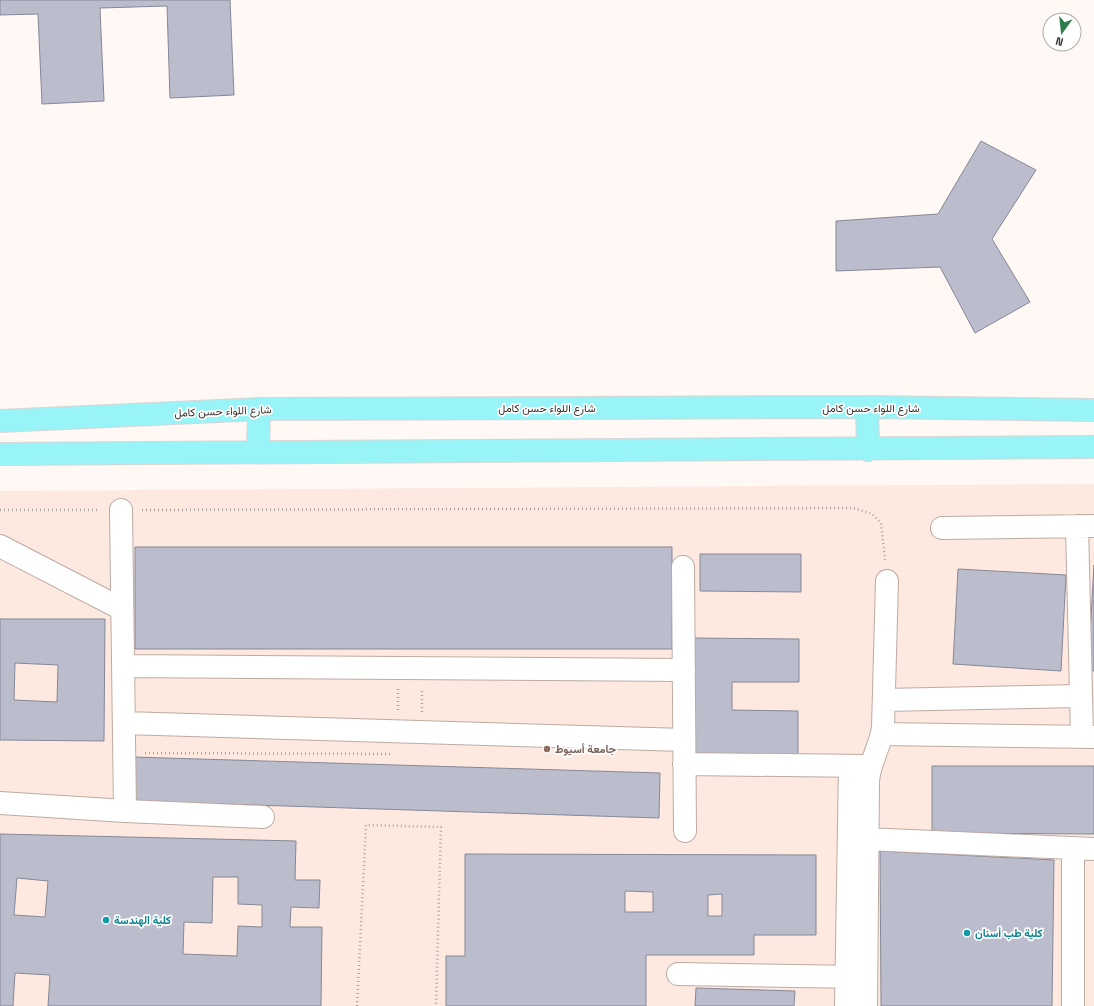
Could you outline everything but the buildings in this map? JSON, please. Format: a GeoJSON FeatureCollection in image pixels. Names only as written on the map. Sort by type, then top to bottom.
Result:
{"type":"FeatureCollection","features":[{"type":"Feature","properties":{"kind":"main road","name":"شارع اللواء حسن كامل"},"geometry":{"type":"LineString","coordinates":[[0,421],[259,409],[866,407],[1094,410]]}},
{"type":"Feature","properties":{"kind":"main road"},"geometry":{"type":"LineString","coordinates":[[866,407],[868,450]]}},
{"type":"Feature","properties":{"kind":"main road"},"geometry":{"type":"LineString","coordinates":[[258,452],[259,409]]}},
{"type":"Feature","properties":{"kind":"main road"},"geometry":{"type":"LineString","coordinates":[[0,454],[868,450],[1094,447]]}},
{"type":"Feature","properties":{"kind":"lane"},"geometry":{"type":"LineString","coordinates":[[121,510],[125,811]]}},
{"type":"Feature","properties":{"kind":"lane"},"geometry":{"type":"LineString","coordinates":[[882,734],[1088,737],[1080,696],[1085,526],[942,528]]}},
{"type":"Feature","properties":{"kind":"lane"},"geometry":{"type":"LineString","coordinates":[[0,546],[122,609]]}},
{"type":"Feature","properties":{"kind":"lane"},"geometry":{"type":"LineString","coordinates":[[683,567],[685,832]]}},
{"type":"Feature","properties":{"kind":"lane"},"geometry":{"type":"LineString","coordinates":[[866,1006],[856,977],[860,766],[882,734],[887,581]]}},
{"type":"Feature","properties":{"kind":"lane"},"geometry":{"type":"LineString","coordinates":[[123,666],[684,670]]}},
{"type":"Feature","properties":{"kind":"lane"},"geometry":{"type":"LineString","coordinates":[[884,700],[1080,696]]}},
{"type":"Feature","properties":{"kind":"lane"},"geometry":{"type":"LineString","coordinates":[[124,723],[684,740]]}},
{"type":"Feature","properties":{"kind":"lane"},"geometry":{"type":"LineString","coordinates":[[684,764],[860,766]]}},
{"type":"Feature","properties":{"kind":"lane"},"geometry":{"type":"LineString","coordinates":[[846,1006],[856,977],[866,839],[860,766]]}},
{"type":"Feature","properties":{"kind":"lane"},"geometry":{"type":"LineString","coordinates":[[0,803],[125,811],[263,816]]}},
{"type":"Feature","properties":{"kind":"lane"},"geometry":{"type":"LineString","coordinates":[[866,839],[1084,849],[1073,1006]]}},
{"type":"Feature","properties":{"kind":"lane"},"geometry":{"type":"LineString","coordinates":[[678,974],[856,977]]}},
{"type":"Feature","properties":{"kind":"path"},"geometry":{"type":"LineString","coordinates":[[0,510],[853,508],[872,514],[881,523],[887,581]]}},
{"type":"Feature","properties":{"kind":"path"},"geometry":{"type":"LineString","coordinates":[[357,1006],[366,825],[441,827],[436,1006]]}},
{"type":"Feature","properties":{"kind":"shaded area","name":"جامعة أسيوط"},"geometry":{"type":"Polygon","coordinates":[[[1094,484],[1094,1006],[0,1006],[0,491],[1094,484]]]}},
{"type":"Feature","properties":{"kind":"place","name":"جامعة أسيوط"},"geometry":{"type":"Point","coordinates":[547,749]}},
{"type":"Feature","properties":{"kind":"place","name":"كلية الهندسة"},"geometry":{"type":"Point","coordinates":[106,920]}},
{"type":"Feature","properties":{"kind":"place","name":"كلية طب أسنان"},"geometry":{"type":"Point","coordinates":[967,933]}}]}
